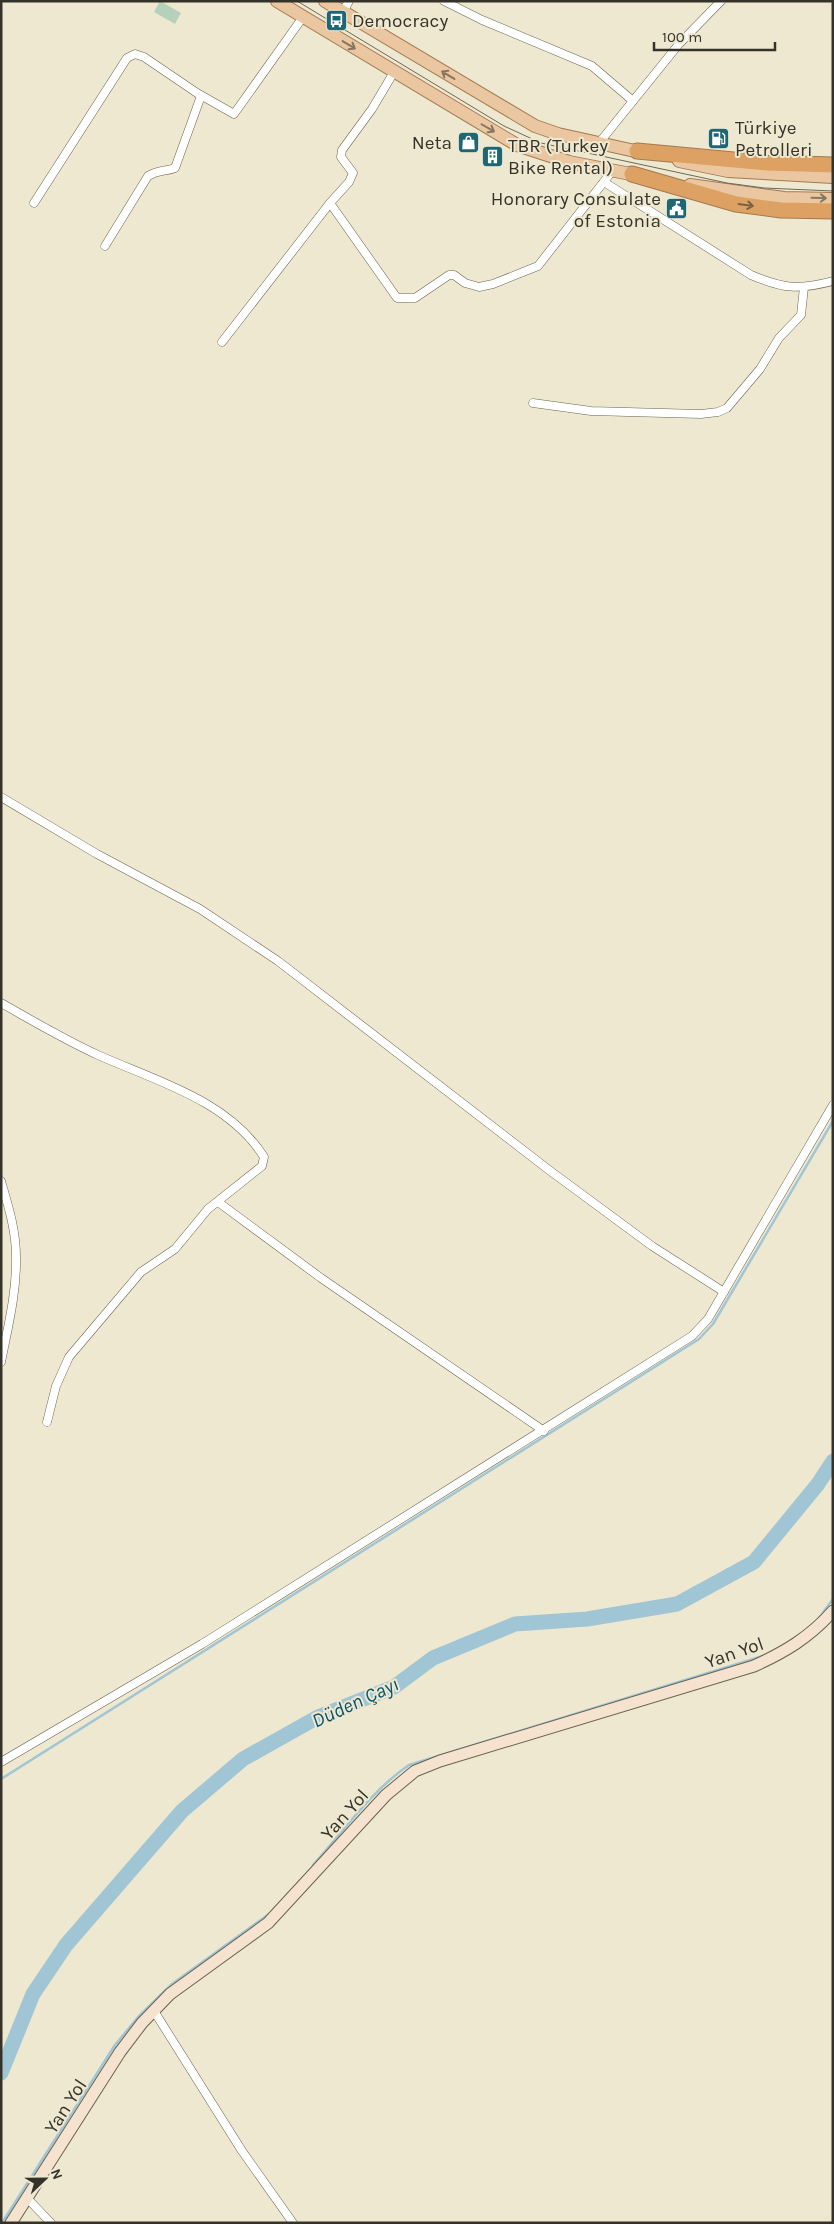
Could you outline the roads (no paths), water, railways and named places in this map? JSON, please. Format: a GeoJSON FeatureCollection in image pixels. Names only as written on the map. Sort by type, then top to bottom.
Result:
{"type":"FeatureCollection","features":[{"type":"Feature","properties":{"kind":"highway"},"geometry":{"type":"LineString","coordinates":[[637,151],[767,163],[833,164]]}},
{"type":"Feature","properties":{"kind":"highway"},"geometry":{"type":"LineString","coordinates":[[632,174],[736,204],[780,210],[833,210]]}},
{"type":"Feature","properties":{"kind":"main road"},"geometry":{"type":"LineString","coordinates":[[277,1],[517,145],[560,160],[632,174],[784,198],[833,199]]}},
{"type":"Feature","properties":{"kind":"main road"},"geometry":{"type":"LineString","coordinates":[[325,1],[346,7],[535,126],[558,134],[728,171],[833,178]]}},
{"type":"Feature","properties":{"kind":"street"},"geometry":{"type":"LineString","coordinates":[[444,1],[482,20],[592,66],[633,101]]}},
{"type":"Feature","properties":{"kind":"street"},"geometry":{"type":"LineString","coordinates":[[599,143],[679,44],[721,1]]}},
{"type":"Feature","properties":{"kind":"street"},"geometry":{"type":"LineString","coordinates":[[34,203],[127,58],[134,54],[144,57],[201,96],[234,114],[302,17]]}},
{"type":"Feature","properties":{"kind":"street"},"geometry":{"type":"LineString","coordinates":[[222,342],[348,182],[353,173],[341,157],[342,150],[372,109],[394,72]]}},
{"type":"Feature","properties":{"kind":"street"},"geometry":{"type":"LineString","coordinates":[[105,246],[148,176],[159,170],[175,168],[201,96]]}},
{"type":"Feature","properties":{"kind":"street"},"geometry":{"type":"LineString","coordinates":[[330,203],[398,298],[415,298],[449,275],[464,283],[479,287],[493,284],[538,266],[613,170]]}},
{"type":"Feature","properties":{"kind":"street"},"geometry":{"type":"LineString","coordinates":[[604,182],[751,275],[777,286],[804,287],[833,281]]}},
{"type":"Feature","properties":{"kind":"street"},"geometry":{"type":"LineString","coordinates":[[533,403],[591,411],[701,414],[718,412],[727,408],[760,369],[779,338],[801,316],[804,287]]}},
{"type":"Feature","properties":{"kind":"street"},"geometry":{"type":"LineString","coordinates":[[1,797],[97,854],[200,909],[278,961],[557,1176],[652,1246],[724,1292]]}},
{"type":"Feature","properties":{"kind":"street"},"geometry":{"type":"LineString","coordinates":[[1,1003],[99,1056],[193,1097],[224,1116],[257,1145],[264,1157],[262,1166],[208,1209],[175,1249],[141,1272],[68,1357],[56,1386],[47,1422]]}},
{"type":"Feature","properties":{"kind":"street"},"geometry":{"type":"LineString","coordinates":[[1,1762],[202,1644],[544,1431],[692,1336],[708,1319],[833,1105]]}},
{"type":"Feature","properties":{"kind":"street"},"geometry":{"type":"LineString","coordinates":[[1,1181],[11,1215],[16,1255],[10,1315],[1,1362]]}},
{"type":"Feature","properties":{"kind":"street"},"geometry":{"type":"LineString","coordinates":[[218,1202],[321,1278],[544,1431]]}},
{"type":"Feature","properties":{"kind":"street","name":"Yan Yol"},"geometry":{"type":"LineString","coordinates":[[11,2223],[120,2052],[154,2010],[170,1994],[268,1922],[386,1795],[415,1771],[440,1761],[754,1666],[792,1648],[811,1634],[833,1611]]}},
{"type":"Feature","properties":{"kind":"street"},"geometry":{"type":"LineString","coordinates":[[154,2010],[258,2176],[294,2223]]}},
{"type":"Feature","properties":{"kind":"street"},"geometry":{"type":"LineString","coordinates":[[26,2198],[51,2223]]}},
{"type":"Feature","properties":{"kind":"waterway"},"geometry":{"type":"LineString","coordinates":[[1,1779],[699,1339],[713,1324],[833,1121]]}},
{"type":"Feature","properties":{"kind":"waterway","name":"Düden Çayı"},"geometry":{"type":"LineString","coordinates":[[1,2073],[33,1994],[66,1945],[182,1811],[243,1759],[318,1717],[394,1687],[433,1658],[515,1624],[587,1619],[677,1604],[754,1562],[818,1484],[833,1461]]}},
{"type":"Feature","properties":{"kind":"waterway"},"geometry":{"type":"LineString","coordinates":[[819,1618],[833,1599]]}},
{"type":"Feature","properties":{"kind":"waterway"},"geometry":{"type":"LineString","coordinates":[[313,1865],[370,1799],[409,1765],[763,1656]]}},
{"type":"Feature","properties":{"kind":"waterway"},"geometry":{"type":"LineString","coordinates":[[2,2223],[115,2045],[139,2016],[172,1984],[269,1914]]}},
{"type":"Feature","properties":{"kind":"tram line"},"geometry":{"type":"LineString","coordinates":[[297,1],[504,126],[541,143],[727,183],[764,188],[833,191]]}},
{"type":"Feature","properties":{"kind":"place","name":"Democracy"},"geometry":{"type":"Point","coordinates":[336,20]}},
{"type":"Feature","properties":{"kind":"place","name":"Türkiye Petrolleri"},"geometry":{"type":"Point","coordinates":[719,138]}},
{"type":"Feature","properties":{"kind":"place","name":"Neta"},"geometry":{"type":"Point","coordinates":[468,142]}},
{"type":"Feature","properties":{"kind":"place","name":"TBR (Turkey Bike Rental)"},"geometry":{"type":"Point","coordinates":[492,156]}},
{"type":"Feature","properties":{"kind":"place","name":"Honorary Consulate of Estonia"},"geometry":{"type":"Point","coordinates":[677,209]}}]}
